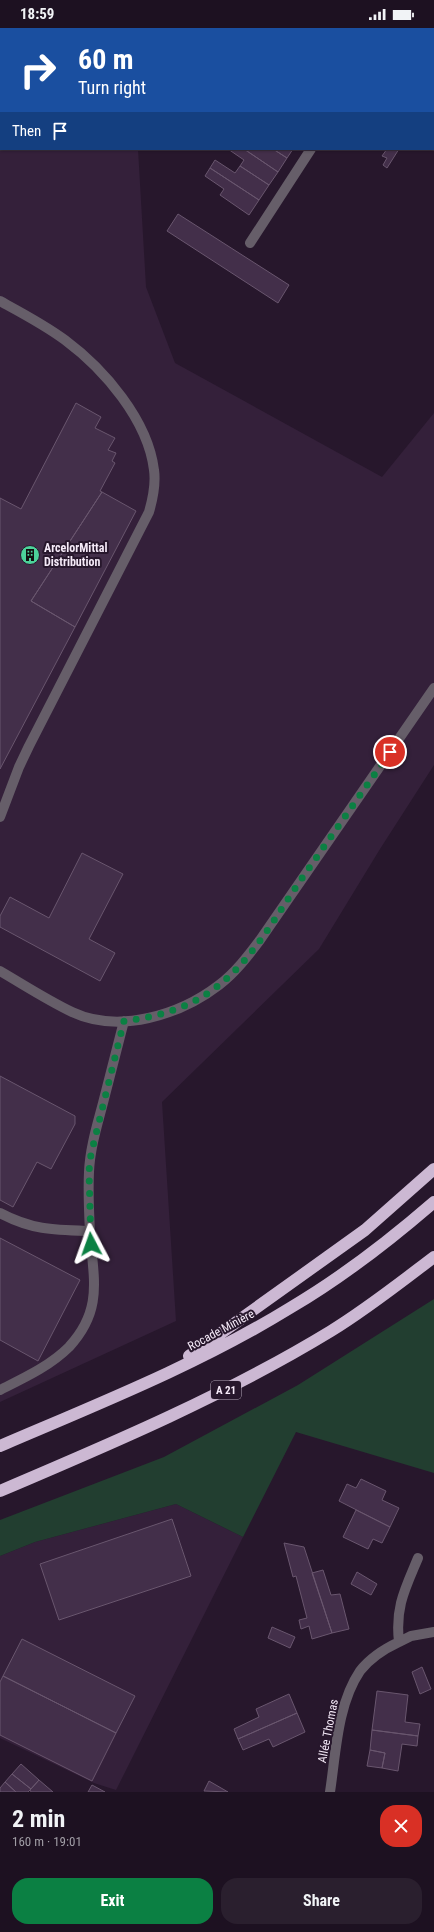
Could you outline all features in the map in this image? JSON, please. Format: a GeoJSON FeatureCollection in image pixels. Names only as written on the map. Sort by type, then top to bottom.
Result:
{"type":"FeatureCollection","features":[{"type":"Feature","properties":{"kind":"highway"},"geometry":{"type":"LineString","coordinates":[[160,1376],[348,1243],[405,1196],[434,1169]]}},
{"type":"Feature","properties":{"kind":"highway","name":"Rocade Minière"},"geometry":{"type":"LineString","coordinates":[[0,1446],[205,1355],[290,1308],[374,1251],[434,1202]]}},
{"type":"Feature","properties":{"kind":"highway","name":"A 21"},"geometry":{"type":"LineString","coordinates":[[0,1491],[155,1425],[234,1386],[332,1330],[397,1285],[434,1257]]}},
{"type":"Feature","properties":{"kind":"street"},"geometry":{"type":"LineString","coordinates":[[250,243],[310,150]]}},
{"type":"Feature","properties":{"kind":"street"},"geometry":{"type":"LineString","coordinates":[[0,301],[64,339],[85,356],[108,380],[132,414],[147,442],[155,471],[155,484],[149,512],[26,753],[0,817]]}},
{"type":"Feature","properties":{"kind":"street"},"geometry":{"type":"LineString","coordinates":[[0,971],[73,1012],[106,1020],[124,1021],[144,1019],[166,1013],[187,1005],[220,984],[235,970],[260,940],[434,688]]}},
{"type":"Feature","properties":{"kind":"street"},"geometry":{"type":"LineString","coordinates":[[0,1390],[34,1373],[59,1356],[87,1324],[94,1299],[90,1231],[89,1171],[91,1154],[124,1021]]}},
{"type":"Feature","properties":{"kind":"street"},"geometry":{"type":"LineString","coordinates":[[0,1213],[33,1228],[90,1231]]}},
{"type":"Feature","properties":{"kind":"street"},"geometry":{"type":"LineString","coordinates":[[399,1642],[397,1615],[400,1603],[418,1558]]}},
{"type":"Feature","properties":{"kind":"street","name":"Allée Thomas"},"geometry":{"type":"LineString","coordinates":[[330,1792],[343,1712],[354,1681],[370,1660],[382,1650],[412,1636],[434,1632]]}},
{"type":"Feature","properties":{"kind":"shaded area"},"geometry":{"type":"Polygon","coordinates":[[[0,150],[138,150],[146,287],[175,363],[382,477],[434,413],[434,765],[380,849],[319,949],[162,1102],[176,1321],[0,1402],[0,150]]]}},
{"type":"Feature","properties":{"kind":"shaded area"},"geometry":{"type":"Polygon","coordinates":[[[176,1504],[243,1537],[116,1790],[94,1783],[0,1738],[0,1556],[35,1542],[176,1504]]]}},
{"type":"Feature","properties":{"kind":"green space"},"geometry":{"type":"Polygon","coordinates":[[[434,1299],[434,1473],[296,1432],[243,1537],[176,1504],[35,1542],[0,1556],[0,1520],[164,1457],[298,1385],[434,1299]]]}},
{"type":"Feature","properties":{"kind":"building"},"geometry":{"type":"Polygon","coordinates":[[[229,150],[245,150],[278,172],[269,185],[240,166],[244,160],[229,150]]]}},
{"type":"Feature","properties":{"kind":"building"},"geometry":{"type":"Polygon","coordinates":[[[245,150],[275,150],[287,158],[278,172],[245,150]]]}},
{"type":"Feature","properties":{"kind":"building"},"geometry":{"type":"Polygon","coordinates":[[[275,150],[292,150],[287,158],[275,150]]]}},
{"type":"Feature","properties":{"kind":"building"},"geometry":{"type":"Polygon","coordinates":[[[386,150],[398,150],[387,168],[383,165],[387,158],[382,156],[386,150]]]}},
{"type":"Feature","properties":{"kind":"building"},"geometry":{"type":"Polygon","coordinates":[[[215,160],[235,173],[240,166],[269,185],[259,200],[210,168],[215,160]]]}},
{"type":"Feature","properties":{"kind":"building"},"geometry":{"type":"Polygon","coordinates":[[[210,168],[259,200],[249,215],[220,195],[224,189],[205,176],[210,168]]]}},
{"type":"Feature","properties":{"kind":"building"},"geometry":{"type":"Polygon","coordinates":[[[178,214],[289,285],[278,303],[167,231],[178,214]]]}},
{"type":"Feature","properties":{"kind":"building","name":"ArcelorMittal Distribution"},"geometry":{"type":"Polygon","coordinates":[[[76,403],[101,417],[95,428],[115,438],[108,450],[116,453],[112,461],[115,463],[100,491],[102,492],[31,601],[75,627],[0,769],[0,498],[21,509],[76,403]]]}},
{"type":"Feature","properties":{"kind":"building"},"geometry":{"type":"Polygon","coordinates":[[[102,492],[136,511],[75,627],[31,601],[102,492]]]}},
{"type":"Feature","properties":{"kind":"building"},"geometry":{"type":"Polygon","coordinates":[[[82,853],[123,874],[89,939],[115,953],[100,981],[0,927],[0,916],[10,897],[49,918],[82,853]]]}},
{"type":"Feature","properties":{"kind":"building"},"geometry":{"type":"Polygon","coordinates":[[[0,1076],[75,1116],[75,1124],[51,1169],[37,1162],[13,1207],[0,1200],[0,1076]]]}},
{"type":"Feature","properties":{"kind":"building"},"geometry":{"type":"Polygon","coordinates":[[[0,1238],[80,1280],[38,1361],[0,1340],[0,1238]]]}},
{"type":"Feature","properties":{"kind":"building"},"geometry":{"type":"Polygon","coordinates":[[[361,1479],[386,1491],[382,1500],[399,1508],[390,1527],[339,1501],[347,1484],[356,1488],[361,1479]]]}},
{"type":"Feature","properties":{"kind":"building"},"geometry":{"type":"Polygon","coordinates":[[[356,1510],[390,1527],[382,1543],[373,1539],[368,1549],[343,1537],[356,1510]]]}},
{"type":"Feature","properties":{"kind":"building"},"geometry":{"type":"Polygon","coordinates":[[[172,1519],[191,1576],[59,1620],[40,1564],[172,1519]]]}},
{"type":"Feature","properties":{"kind":"building"},"geometry":{"type":"Polygon","coordinates":[[[284,1543],[304,1547],[332,1633],[312,1639],[309,1626],[301,1629],[299,1620],[307,1618],[296,1576],[293,1577],[284,1543]]]}},
{"type":"Feature","properties":{"kind":"building"},"geometry":{"type":"Polygon","coordinates":[[[323,1570],[331,1595],[340,1594],[349,1629],[332,1633],[312,1573],[323,1570]]]}},
{"type":"Feature","properties":{"kind":"building"},"geometry":{"type":"Polygon","coordinates":[[[357,1572],[377,1584],[371,1595],[351,1584],[357,1572]]]}},
{"type":"Feature","properties":{"kind":"building"},"geometry":{"type":"Polygon","coordinates":[[[272,1627],[295,1637],[290,1648],[268,1638],[272,1627]]]}},
{"type":"Feature","properties":{"kind":"building"},"geometry":{"type":"Polygon","coordinates":[[[22,1639],[135,1696],[116,1733],[3,1676],[22,1639]]]}},
{"type":"Feature","properties":{"kind":"building"},"geometry":{"type":"Polygon","coordinates":[[[422,1667],[431,1689],[420,1694],[412,1672],[422,1667]]]}},
{"type":"Feature","properties":{"kind":"building"},"geometry":{"type":"Polygon","coordinates":[[[3,1676],[116,1733],[92,1781],[0,1735],[0,1682],[3,1676]]]}},
{"type":"Feature","properties":{"kind":"building"},"geometry":{"type":"Polygon","coordinates":[[[377,1691],[408,1695],[405,1722],[420,1724],[418,1736],[372,1730],[377,1691]]]}},
{"type":"Feature","properties":{"kind":"building"},"geometry":{"type":"Polygon","coordinates":[[[289,1694],[297,1713],[238,1739],[234,1729],[259,1717],[256,1709],[289,1694]]]}},
{"type":"Feature","properties":{"kind":"building"},"geometry":{"type":"Polygon","coordinates":[[[297,1713],[305,1732],[273,1747],[269,1739],[243,1750],[238,1739],[297,1713]]]}},
{"type":"Feature","properties":{"kind":"building"},"geometry":{"type":"Polygon","coordinates":[[[372,1730],[418,1736],[417,1746],[402,1744],[398,1771],[382,1768],[385,1753],[370,1750],[372,1730]]]}},
{"type":"Feature","properties":{"kind":"building"},"geometry":{"type":"Polygon","coordinates":[[[370,1750],[385,1753],[382,1768],[367,1766],[370,1750]]]}},
{"type":"Feature","properties":{"kind":"building"},"geometry":{"type":"Polygon","coordinates":[[[21,1764],[39,1780],[31,1789],[12,1774],[21,1764]]]}},
{"type":"Feature","properties":{"kind":"building"},"geometry":{"type":"Polygon","coordinates":[[[12,1774],[31,1789],[28,1792],[16,1792],[5,1782],[12,1774]]]}},
{"type":"Feature","properties":{"kind":"building"},"geometry":{"type":"Polygon","coordinates":[[[39,1780],[53,1792],[31,1792],[30,1790],[39,1780]]]}},
{"type":"Feature","properties":{"kind":"building"},"geometry":{"type":"Polygon","coordinates":[[[209,1781],[228,1792],[204,1791],[209,1781]]]}},
{"type":"Feature","properties":{"kind":"building"},"geometry":{"type":"Polygon","coordinates":[[[5,1782],[16,1792],[0,1792],[0,1788],[5,1782]]]}},
{"type":"Feature","properties":{"kind":"building"},"geometry":{"type":"Polygon","coordinates":[[[92,1785],[105,1792],[88,1792],[92,1785]]]}},
{"type":"Feature","properties":{"kind":"place","name":"ArcelorMittal Distribution"},"geometry":{"type":"Point","coordinates":[30,555]}},
{"type":"Feature","properties":{"kind":"route"},"geometry":{"type":"LineString","coordinates":[[91,1244],[89,1171],[91,1154],[94,1135],[124,1021],[144,1019],[187,1005],[205,995],[235,970],[250,954],[260,940],[390,752]]}}]}
